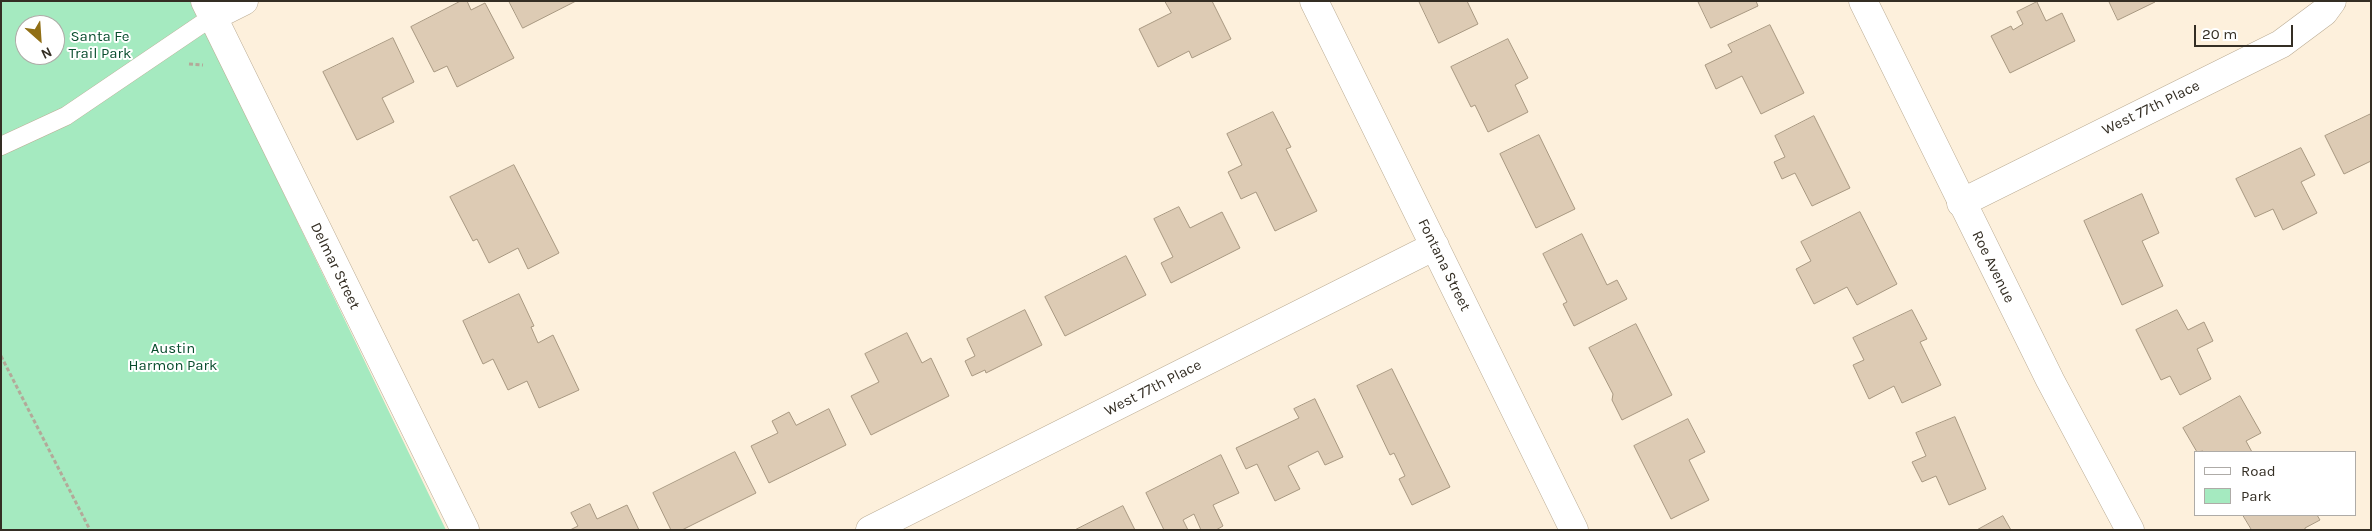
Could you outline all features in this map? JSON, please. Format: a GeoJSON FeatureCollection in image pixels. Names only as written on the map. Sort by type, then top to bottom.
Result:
{"type":"FeatureCollection","features":[{"type":"Feature","properties":{"kind":"street"},"geometry":{"type":"LineString","coordinates":[[208,9],[244,1]]}},
{"type":"Feature","properties":{"kind":"street","name":"Fontana Street"},"geometry":{"type":"LineString","coordinates":[[1314,1],[1574,530]]}},
{"type":"Feature","properties":{"kind":"street","name":"Roe Avenue"},"geometry":{"type":"LineString","coordinates":[[1863,1],[2050,380],[2130,530]]}},
{"type":"Feature","properties":{"kind":"street","name":"West 77th Place"},"geometry":{"type":"LineString","coordinates":[[1961,202],[2281,44],[2324,12],[2332,1]]}},
{"type":"Feature","properties":{"kind":"street","name":"Delmar Street"},"geometry":{"type":"LineString","coordinates":[[208,9],[465,530]]}},
{"type":"Feature","properties":{"kind":"street","name":"West 77th Place"},"geometry":{"type":"LineString","coordinates":[[870,530],[1435,246]]}},
{"type":"Feature","properties":{"kind":"lane"},"geometry":{"type":"LineString","coordinates":[[1,146],[66,116],[208,9]]}},
{"type":"Feature","properties":{"kind":"path"},"geometry":{"type":"LineString","coordinates":[[1,356],[90,530]]}},
{"type":"Feature","properties":{"kind":"green space","name":"Austin Harmon Park"},"geometry":{"type":"Polygon","coordinates":[[[1,1],[191,1],[446,530],[1,530],[1,1]]]}},
{"type":"Feature","properties":{"kind":"building"},"geometry":{"type":"Polygon","coordinates":[[[461,1],[467,1],[471,10],[485,3],[514,58],[457,87],[447,66],[434,72],[411,27],[461,1]]]}},
{"type":"Feature","properties":{"kind":"building"},"geometry":{"type":"Polygon","coordinates":[[[509,1],[576,1],[523,28],[509,1]]]}},
{"type":"Feature","properties":{"kind":"building"},"geometry":{"type":"Polygon","coordinates":[[[1165,1],[1212,1],[1231,39],[1192,58],[1189,51],[1158,67],[1139,29],[1171,13],[1165,1]]]}},
{"type":"Feature","properties":{"kind":"building"},"geometry":{"type":"Polygon","coordinates":[[[1419,1],[1467,1],[1478,24],[1439,43],[1419,1]]]}},
{"type":"Feature","properties":{"kind":"building"},"geometry":{"type":"Polygon","coordinates":[[[1698,1],[1756,1],[1758,6],[1711,28],[1698,1]]]}},
{"type":"Feature","properties":{"kind":"building"},"geometry":{"type":"Polygon","coordinates":[[[2109,1],[2154,1],[2155,2],[2118,20],[2109,1]]]}},
{"type":"Feature","properties":{"kind":"building"},"geometry":{"type":"Polygon","coordinates":[[[2037,2],[2046,21],[2062,13],[2075,41],[2010,73],[1991,36],[2011,26],[2013,30],[2023,24],[2017,12],[2037,2]]]}},
{"type":"Feature","properties":{"kind":"building"},"geometry":{"type":"Polygon","coordinates":[[[1770,25],[1804,93],[1761,114],[1742,76],[1716,89],[1705,65],[1732,52],[1728,45],[1770,25]]]}},
{"type":"Feature","properties":{"kind":"building"},"geometry":{"type":"Polygon","coordinates":[[[393,38],[414,82],[382,98],[394,122],[357,140],[323,72],[393,38]]]}},
{"type":"Feature","properties":{"kind":"building"},"geometry":{"type":"Polygon","coordinates":[[[1508,39],[1528,78],[1515,85],[1528,112],[1488,132],[1475,105],[1471,107],[1451,67],[1508,39]]]}},
{"type":"Feature","properties":{"kind":"building"},"geometry":{"type":"Polygon","coordinates":[[[1273,112],[1291,147],[1286,149],[1317,211],[1275,231],[1256,192],[1241,199],[1228,172],[1242,165],[1227,134],[1273,112]]]}},
{"type":"Feature","properties":{"kind":"building"},"geometry":{"type":"Polygon","coordinates":[[[2371,114],[2371,161],[2344,174],[2325,136],[2371,114]]]}},
{"type":"Feature","properties":{"kind":"building"},"geometry":{"type":"Polygon","coordinates":[[[1814,116],[1850,188],[1812,206],[1795,173],[1782,179],[1774,162],[1785,157],[1775,136],[1814,116]]]}},
{"type":"Feature","properties":{"kind":"building"},"geometry":{"type":"Polygon","coordinates":[[[1539,135],[1575,209],[1536,228],[1500,154],[1539,135]]]}},
{"type":"Feature","properties":{"kind":"building"},"geometry":{"type":"Polygon","coordinates":[[[2301,148],[2315,175],[2301,182],[2317,213],[2283,230],[2273,209],[2255,217],[2236,179],[2301,148]]]}},
{"type":"Feature","properties":{"kind":"building"},"geometry":{"type":"Polygon","coordinates":[[[514,165],[559,253],[528,269],[518,248],[489,263],[477,239],[473,241],[450,197],[514,165]]]}},
{"type":"Feature","properties":{"kind":"building"},"geometry":{"type":"Polygon","coordinates":[[[2142,194],[2159,233],[2142,241],[2163,286],[2122,305],[2084,221],[2142,194]]]}},
{"type":"Feature","properties":{"kind":"building"},"geometry":{"type":"Polygon","coordinates":[[[1179,207],[1190,228],[1222,212],[1240,248],[1171,283],[1161,263],[1173,257],[1154,219],[1179,207]]]}},
{"type":"Feature","properties":{"kind":"building"},"geometry":{"type":"Polygon","coordinates":[[[1860,212],[1897,284],[1857,305],[1847,287],[1814,304],[1796,269],[1811,261],[1801,242],[1860,212]]]}},
{"type":"Feature","properties":{"kind":"building"},"geometry":{"type":"Polygon","coordinates":[[[1582,234],[1607,285],[1617,280],[1627,299],[1574,326],[1563,304],[1567,302],[1543,254],[1582,234]]]}},
{"type":"Feature","properties":{"kind":"building"},"geometry":{"type":"Polygon","coordinates":[[[1126,256],[1146,295],[1065,336],[1045,297],[1126,256]]]}},
{"type":"Feature","properties":{"kind":"building"},"geometry":{"type":"Polygon","coordinates":[[[519,294],[534,326],[531,327],[538,343],[553,335],[579,390],[539,408],[527,381],[508,390],[493,359],[483,364],[463,321],[519,294]]]}},
{"type":"Feature","properties":{"kind":"building"},"geometry":{"type":"Polygon","coordinates":[[[1025,310],[1042,345],[986,373],[985,370],[972,376],[965,361],[975,356],[967,339],[1025,310]]]}},
{"type":"Feature","properties":{"kind":"building"},"geometry":{"type":"Polygon","coordinates":[[[1912,310],[1927,339],[1920,342],[1941,385],[1902,403],[1894,386],[1869,399],[1853,365],[1864,360],[1853,338],[1912,310]]]}},
{"type":"Feature","properties":{"kind":"building"},"geometry":{"type":"Polygon","coordinates":[[[2177,310],[2188,330],[2204,322],[2213,341],[2197,349],[2211,379],[2180,395],[2170,376],[2161,380],[2136,330],[2177,310]]]}},
{"type":"Feature","properties":{"kind":"building"},"geometry":{"type":"Polygon","coordinates":[[[1636,324],[1672,395],[1622,420],[1612,400],[1613,394],[1589,348],[1636,324]]]}},
{"type":"Feature","properties":{"kind":"building"},"geometry":{"type":"Polygon","coordinates":[[[907,333],[922,363],[931,358],[949,396],[871,435],[851,396],[879,382],[865,354],[907,333]]]}},
{"type":"Feature","properties":{"kind":"building"},"geometry":{"type":"Polygon","coordinates":[[[1392,369],[1450,487],[1412,505],[1399,479],[1405,476],[1394,453],[1390,455],[1357,386],[1392,369]]]}},
{"type":"Feature","properties":{"kind":"building"},"geometry":{"type":"Polygon","coordinates":[[[2240,396],[2261,433],[2246,441],[2251,451],[2196,451],[2183,428],[2240,396]]]}},
{"type":"Feature","properties":{"kind":"building"},"geometry":{"type":"Polygon","coordinates":[[[1315,399],[1343,457],[1325,465],[1318,451],[1288,466],[1300,489],[1275,501],[1257,464],[1246,469],[1236,448],[1299,418],[1294,409],[1315,399]]]}},
{"type":"Feature","properties":{"kind":"building"},"geometry":{"type":"Polygon","coordinates":[[[829,409],[846,445],[769,483],[751,446],[778,433],[772,421],[789,412],[796,425],[829,409]]]}},
{"type":"Feature","properties":{"kind":"building"},"geometry":{"type":"Polygon","coordinates":[[[1955,417],[1986,489],[1949,505],[1936,476],[1922,482],[1912,462],[1926,456],[1916,433],[1955,417]]]}},
{"type":"Feature","properties":{"kind":"building"},"geometry":{"type":"Polygon","coordinates":[[[1688,419],[1705,452],[1689,460],[1709,500],[1671,519],[1634,446],[1688,419]]]}},
{"type":"Feature","properties":{"kind":"building"},"geometry":{"type":"Polygon","coordinates":[[[735,452],[756,493],[682,530],[671,530],[653,493],[735,452]]]}},
{"type":"Feature","properties":{"kind":"building"},"geometry":{"type":"Polygon","coordinates":[[[1221,455],[1239,493],[1213,505],[1223,526],[1216,530],[1201,530],[1194,514],[1183,520],[1188,530],[1164,530],[1146,493],[1221,455]]]}},
{"type":"Feature","properties":{"kind":"building"},"geometry":{"type":"Polygon","coordinates":[[[590,504],[597,519],[627,505],[639,530],[570,530],[578,526],[571,513],[590,504]]]}},
{"type":"Feature","properties":{"kind":"building"},"geometry":{"type":"Polygon","coordinates":[[[1123,506],[1135,530],[1075,530],[1123,506]]]}},
{"type":"Feature","properties":{"kind":"building"},"geometry":{"type":"Polygon","coordinates":[[[2003,516],[2011,530],[1977,530],[2003,516]]]}},
{"type":"Feature","properties":{"kind":"building"},"geometry":{"type":"Polygon","coordinates":[[[2244,516],[2318,516],[2320,520],[2305,528],[2305,530],[2252,530],[2244,516]]]}},
{"type":"Feature","properties":{"kind":"park label","name":"Santa Fe Trail Park"},"geometry":{"type":"Point","coordinates":[100,46]}}]}
